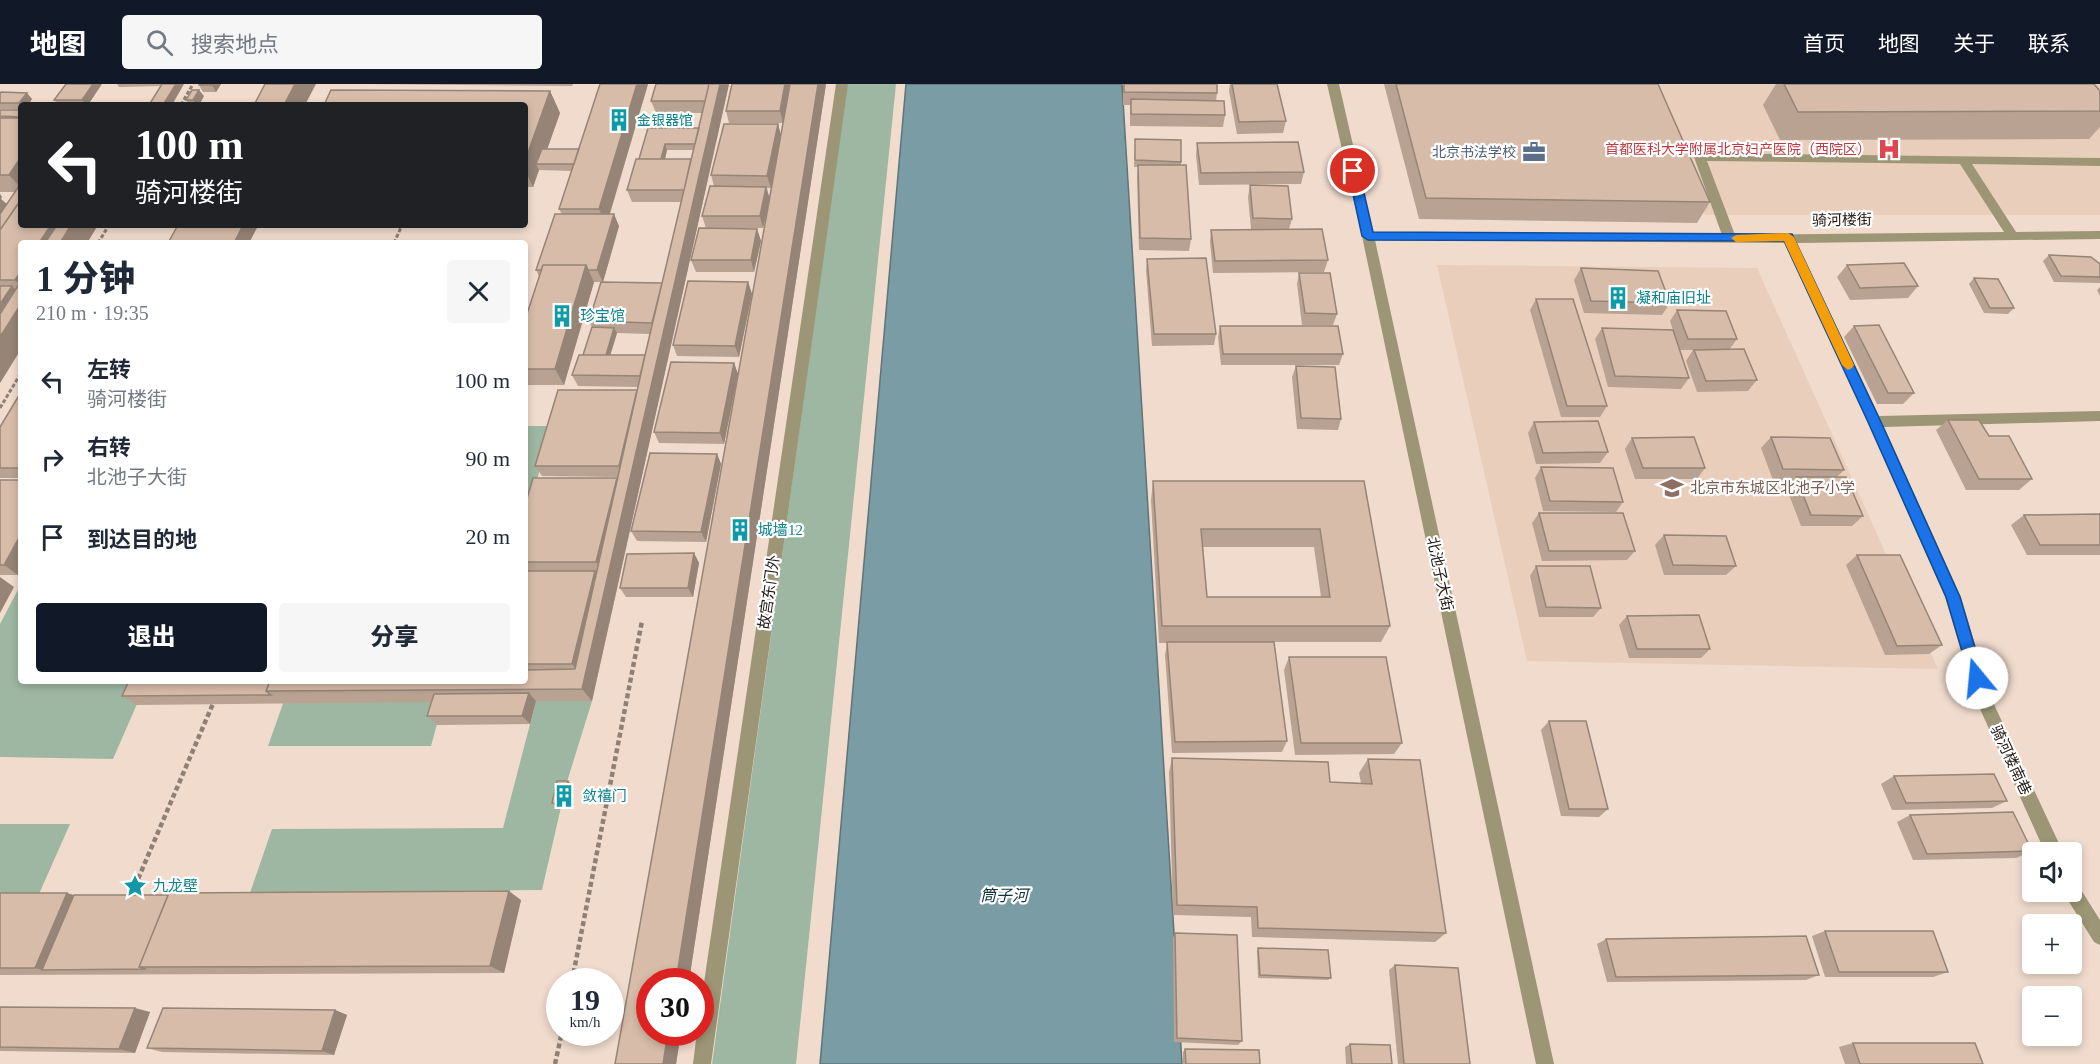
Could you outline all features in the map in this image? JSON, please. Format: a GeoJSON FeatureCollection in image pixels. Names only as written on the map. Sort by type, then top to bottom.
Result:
{"type":"FeatureCollection","features":[{"type":"Feature","properties":{"kind":"street","name":"故宫东门外"},"geometry":{"type":"LineString","coordinates":[[702,1064],[842,84]]}},
{"type":"Feature","properties":{"kind":"street","name":"北池子大街"},"geometry":{"type":"LineString","coordinates":[[1333,84],[1368,236],[1545,1064]]}},
{"type":"Feature","properties":{"kind":"street"},"geometry":{"type":"LineString","coordinates":[[1730,239],[1700,157],[2100,162]]}},
{"type":"Feature","properties":{"kind":"street"},"geometry":{"type":"LineString","coordinates":[[1964,161],[2012,235]]}},
{"type":"Feature","properties":{"kind":"street","name":"骑河楼街"},"geometry":{"type":"LineString","coordinates":[[1368,236],[1730,239],[2100,235]]}},
{"type":"Feature","properties":{"kind":"street","name":"骑河楼南巷"},"geometry":{"type":"LineString","coordinates":[[1788,237],[1875,422],[1953,597],[1983,698],[2049,842]]}},
{"type":"Feature","properties":{"kind":"street"},"geometry":{"type":"LineString","coordinates":[[1875,422],[2100,416]]}},
{"type":"Feature","properties":{"kind":"street"},"geometry":{"type":"LineString","coordinates":[[2079,902],[2100,936]]}},
{"type":"Feature","properties":{"kind":"path"},"geometry":{"type":"LineString","coordinates":[[183,102],[193,84]]}},
{"type":"Feature","properties":{"kind":"path"},"geometry":{"type":"LineString","coordinates":[[0,408],[18,378]]}},
{"type":"Feature","properties":{"kind":"path"},"geometry":{"type":"LineString","coordinates":[[575,968],[642,621]]}},
{"type":"Feature","properties":{"kind":"path"},"geometry":{"type":"LineString","coordinates":[[135,886],[217,695]]}},
{"type":"Feature","properties":{"kind":"path"},"geometry":{"type":"LineString","coordinates":[[555,1064],[559,1046]]}},
{"type":"Feature","properties":{"kind":"shaded area","name":"首都医科大学附属北京妇产医院（西院区）"},"geometry":{"type":"Polygon","coordinates":[[[1652,84],[2100,84],[2100,215],[1705,215],[1652,84]]]}},
{"type":"Feature","properties":{"kind":"shaded area","name":"北京市东城区北池子小学"},"geometry":{"type":"Polygon","coordinates":[[[1437,265],[1757,268],[1938,669],[1527,661],[1437,265]]]}},
{"type":"Feature","properties":{"kind":"green space"},"geometry":{"type":"Polygon","coordinates":[[[847,84],[896,84],[796,1064],[712,1064],[847,84]]]}},
{"type":"Feature","properties":{"kind":"green space"},"geometry":{"type":"Polygon","coordinates":[[[528,426],[552,426],[528,512],[528,426]]]}},
{"type":"Feature","properties":{"kind":"green space"},"geometry":{"type":"Polygon","coordinates":[[[18,590],[18,684],[146,684],[113,759],[0,757],[0,624],[18,590]]]}},
{"type":"Feature","properties":{"kind":"green space"},"geometry":{"type":"Polygon","coordinates":[[[290,684],[313,684],[443,702],[431,746],[268,746],[290,684]]]}},
{"type":"Feature","properties":{"kind":"green space"},"geometry":{"type":"Polygon","coordinates":[[[536,701],[592,701],[566,785],[542,890],[250,893],[272,829],[503,828],[536,701]]]}},
{"type":"Feature","properties":{"kind":"green space"},"geometry":{"type":"Polygon","coordinates":[[[0,824],[70,824],[39,894],[0,895],[0,824]]]}},
{"type":"Feature","properties":{"kind":"water","name":"筒子河"},"geometry":{"type":"Polygon","coordinates":[[[906,84],[1122,84],[1182,1064],[820,1064],[906,84]]]}},
{"type":"Feature","properties":{"kind":"building"},"geometry":{"type":"Polygon","coordinates":[[[66,84],[93,84],[82,100],[54,100],[66,84]]]}},
{"type":"Feature","properties":{"kind":"building"},"geometry":{"type":"Polygon","coordinates":[[[162,84],[176,84],[165,102],[151,102],[162,84]]]}},
{"type":"Feature","properties":{"kind":"building"},"geometry":{"type":"Polygon","coordinates":[[[265,84],[295,84],[286,102],[256,102],[265,84]]]}},
{"type":"Feature","properties":{"kind":"building","name":"金银器馆"},"geometry":{"type":"Polygon","coordinates":[[[600,84],[637,84],[599,209],[559,209],[600,84]]]}},
{"type":"Feature","properties":{"kind":"building"},"geometry":{"type":"Polygon","coordinates":[[[656,84],[709,84],[705,101],[651,101],[656,84]]]}},
{"type":"Feature","properties":{"kind":"building"},"geometry":{"type":"Polygon","coordinates":[[[709,84],[720,84],[582,689],[266,691],[269,684],[528,684],[528,670],[575,669],[709,84]]]}},
{"type":"Feature","properties":{"kind":"building"},"geometry":{"type":"Polygon","coordinates":[[[732,84],[785,84],[780,111],[726,111],[732,84]]]}},
{"type":"Feature","properties":{"kind":"building","name":"城墙12"},"geometry":{"type":"Polygon","coordinates":[[[790,84],[818,84],[678,968],[636,968],[636,1046],[666,1046],[663,1064],[615,1064],[618,1046],[624,1046],[624,1014],[790,84]]]}},
{"type":"Feature","properties":{"kind":"building"},"geometry":{"type":"Polygon","coordinates":[[[1124,84],[1217,84],[1217,93],[1124,92],[1124,84]]]}},
{"type":"Feature","properties":{"kind":"building"},"geometry":{"type":"Polygon","coordinates":[[[1232,84],[1277,84],[1286,121],[1239,122],[1232,84]]]}},
{"type":"Feature","properties":{"kind":"building","name":"北京书法学校"},"geometry":{"type":"Polygon","coordinates":[[[1396,84],[1658,84],[1710,202],[1426,198],[1396,84]]]}},
{"type":"Feature","properties":{"kind":"building"},"geometry":{"type":"Polygon","coordinates":[[[1784,84],[2094,84],[2100,91],[2100,111],[1798,112],[1784,84]]]}},
{"type":"Feature","properties":{"kind":"building"},"geometry":{"type":"Polygon","coordinates":[[[192,90],[199,90],[193,100],[186,100],[192,90]]]}},
{"type":"Feature","properties":{"kind":"building"},"geometry":{"type":"Polygon","coordinates":[[[331,90],[550,91],[528,153],[528,102],[325,102],[331,90]]]}},
{"type":"Feature","properties":{"kind":"building"},"geometry":{"type":"Polygon","coordinates":[[[1,92],[27,93],[18,103],[0,103],[1,92]]]}},
{"type":"Feature","properties":{"kind":"building"},"geometry":{"type":"Polygon","coordinates":[[[1131,99],[1224,101],[1225,115],[1131,114],[1131,99]]]}},
{"type":"Feature","properties":{"kind":"building"},"geometry":{"type":"Polygon","coordinates":[[[0,110],[18,110],[18,117],[0,116],[0,110]]]}},
{"type":"Feature","properties":{"kind":"building"},"geometry":{"type":"Polygon","coordinates":[[[0,118],[18,118],[18,162],[9,175],[0,175],[0,118]]]}},
{"type":"Feature","properties":{"kind":"building"},"geometry":{"type":"Polygon","coordinates":[[[724,124],[778,124],[767,176],[711,175],[724,124]]]}},
{"type":"Feature","properties":{"kind":"building"},"geometry":{"type":"Polygon","coordinates":[[[648,128],[699,128],[695,144],[665,144],[661,159],[639,159],[648,128]]]}},
{"type":"Feature","properties":{"kind":"building"},"geometry":{"type":"Polygon","coordinates":[[[1135,139],[1181,140],[1181,162],[1135,160],[1135,139]]]}},
{"type":"Feature","properties":{"kind":"building"},"geometry":{"type":"Polygon","coordinates":[[[1298,142],[1304,172],[1201,173],[1197,143],[1298,142]]]}},
{"type":"Feature","properties":{"kind":"building"},"geometry":{"type":"Polygon","coordinates":[[[542,149],[579,149],[574,164],[536,164],[542,149]]]}},
{"type":"Feature","properties":{"kind":"building"},"geometry":{"type":"Polygon","coordinates":[[[636,159],[691,159],[684,190],[627,190],[636,159]]]}},
{"type":"Feature","properties":{"kind":"building"},"geometry":{"type":"Polygon","coordinates":[[[1138,165],[1186,165],[1191,239],[1140,238],[1138,165]]]}},
{"type":"Feature","properties":{"kind":"building"},"geometry":{"type":"Polygon","coordinates":[[[1250,185],[1288,186],[1292,219],[1253,218],[1250,185]]]}},
{"type":"Feature","properties":{"kind":"building"},"geometry":{"type":"Polygon","coordinates":[[[710,186],[766,187],[760,216],[702,216],[710,186]]]}},
{"type":"Feature","properties":{"kind":"building"},"geometry":{"type":"Polygon","coordinates":[[[18,187],[18,204],[0,230],[0,214],[18,187]]]}},
{"type":"Feature","properties":{"kind":"building"},"geometry":{"type":"Polygon","coordinates":[[[17,205],[18,228],[49,228],[41,240],[18,240],[18,276],[15,280],[0,280],[0,230],[17,205]]]}},
{"type":"Feature","properties":{"kind":"building"},"geometry":{"type":"Polygon","coordinates":[[[555,214],[614,214],[597,270],[588,270],[586,265],[543,265],[541,270],[536,270],[555,214]]]}},
{"type":"Feature","properties":{"kind":"building"},"geometry":{"type":"Polygon","coordinates":[[[55,228],[69,228],[62,240],[47,240],[55,228]]]}},
{"type":"Feature","properties":{"kind":"building"},"geometry":{"type":"Polygon","coordinates":[[[176,228],[242,228],[236,240],[170,240],[176,228]]]}},
{"type":"Feature","properties":{"kind":"building"},"geometry":{"type":"Polygon","coordinates":[[[699,228],[757,229],[751,260],[691,260],[699,228]]]}},
{"type":"Feature","properties":{"kind":"building"},"geometry":{"type":"Polygon","coordinates":[[[1322,229],[1328,260],[1215,261],[1211,230],[1322,229]]]}},
{"type":"Feature","properties":{"kind":"building"},"geometry":{"type":"Polygon","coordinates":[[[2049,255],[2091,257],[2100,264],[2100,277],[2061,276],[2049,255]]]}},
{"type":"Feature","properties":{"kind":"building"},"geometry":{"type":"Polygon","coordinates":[[[1206,258],[1216,334],[1154,334],[1147,259],[1206,258]]]}},
{"type":"Feature","properties":{"kind":"building"},"geometry":{"type":"Polygon","coordinates":[[[1904,263],[1918,286],[1860,288],[1847,265],[1904,263]]]}},
{"type":"Feature","properties":{"kind":"building"},"geometry":{"type":"Polygon","coordinates":[[[543,265],[586,265],[555,369],[528,369],[528,311],[543,265]]]}},
{"type":"Feature","properties":{"kind":"building"},"geometry":{"type":"Polygon","coordinates":[[[1581,268],[1658,271],[1670,303],[1591,301],[1581,268]]]}},
{"type":"Feature","properties":{"kind":"building"},"geometry":{"type":"Polygon","coordinates":[[[1299,273],[1330,273],[1337,314],[1305,313],[1299,273]]]}},
{"type":"Feature","properties":{"kind":"building"},"geometry":{"type":"Polygon","coordinates":[[[1974,278],[1998,279],[2014,308],[1990,308],[1974,278]]]}},
{"type":"Feature","properties":{"kind":"building"},"geometry":{"type":"Polygon","coordinates":[[[688,281],[748,282],[735,346],[673,345],[688,281]]]}},
{"type":"Feature","properties":{"kind":"building"},"geometry":{"type":"Polygon","coordinates":[[[601,282],[662,283],[652,323],[589,321],[601,282]]]}},
{"type":"Feature","properties":{"kind":"building"},"geometry":{"type":"Polygon","coordinates":[[[0,286],[12,286],[0,304],[0,286]]]}},
{"type":"Feature","properties":{"kind":"building"},"geometry":{"type":"Polygon","coordinates":[[[18,286],[18,309],[0,337],[0,314],[18,286]]]}},
{"type":"Feature","properties":{"kind":"building"},"geometry":{"type":"Polygon","coordinates":[[[1536,299],[1573,299],[1607,406],[1567,406],[1536,299]]]}},
{"type":"Feature","properties":{"kind":"building"},"geometry":{"type":"Polygon","coordinates":[[[1677,310],[1726,311],[1737,339],[1688,339],[1677,310]]]}},
{"type":"Feature","properties":{"kind":"building"},"geometry":{"type":"Polygon","coordinates":[[[1879,325],[1914,393],[1888,393],[1854,326],[1879,325]]]}},
{"type":"Feature","properties":{"kind":"building"},"geometry":{"type":"Polygon","coordinates":[[[1220,326],[1338,326],[1343,354],[1223,354],[1220,326]]]}},
{"type":"Feature","properties":{"kind":"building"},"geometry":{"type":"Polygon","coordinates":[[[592,327],[614,328],[606,355],[583,355],[592,327]]]}},
{"type":"Feature","properties":{"kind":"building"},"geometry":{"type":"Polygon","coordinates":[[[1602,328],[1673,330],[1689,378],[1615,376],[1602,328]]]}},
{"type":"Feature","properties":{"kind":"building"},"geometry":{"type":"Polygon","coordinates":[[[1744,349],[1757,380],[1706,381],[1694,350],[1744,349]]]}},
{"type":"Feature","properties":{"kind":"building"},"geometry":{"type":"Polygon","coordinates":[[[579,355],[645,355],[640,376],[572,375],[579,355]]]}},
{"type":"Feature","properties":{"kind":"building"},"geometry":{"type":"Polygon","coordinates":[[[671,362],[734,363],[720,433],[654,432],[671,362]]]}},
{"type":"Feature","properties":{"kind":"building"},"geometry":{"type":"Polygon","coordinates":[[[1296,366],[1335,367],[1341,419],[1301,418],[1296,366]]]}},
{"type":"Feature","properties":{"kind":"building"},"geometry":{"type":"Polygon","coordinates":[[[558,390],[637,390],[619,466],[535,466],[558,390]]]}},
{"type":"Feature","properties":{"kind":"building"},"geometry":{"type":"Polygon","coordinates":[[[18,397],[18,468],[0,468],[0,427],[18,397]]]}},
{"type":"Feature","properties":{"kind":"building"},"geometry":{"type":"Polygon","coordinates":[[[1948,420],[1979,420],[1989,436],[2009,436],[2032,479],[1979,479],[1948,420]]]}},
{"type":"Feature","properties":{"kind":"building"},"geometry":{"type":"Polygon","coordinates":[[[1598,421],[1608,452],[1543,453],[1534,422],[1598,421]]]}},
{"type":"Feature","properties":{"kind":"building"},"geometry":{"type":"Polygon","coordinates":[[[1694,437],[1705,468],[1643,468],[1632,438],[1694,437]]]}},
{"type":"Feature","properties":{"kind":"building"},"geometry":{"type":"Polygon","coordinates":[[[1771,437],[1830,438],[1844,470],[1783,469],[1771,437]]]}},
{"type":"Feature","properties":{"kind":"building"},"geometry":{"type":"Polygon","coordinates":[[[650,453],[717,454],[701,532],[631,531],[650,453]]]}},
{"type":"Feature","properties":{"kind":"building"},"geometry":{"type":"Polygon","coordinates":[[[1541,467],[1613,468],[1623,502],[1550,501],[1541,467]]]}},
{"type":"Feature","properties":{"kind":"building"},"geometry":{"type":"Polygon","coordinates":[[[1796,477],[1846,477],[1863,516],[1811,515],[1796,477]]]}},
{"type":"Feature","properties":{"kind":"building"},"geometry":{"type":"Polygon","coordinates":[[[533,478],[617,478],[596,562],[528,562],[528,495],[533,478]]]}},
{"type":"Feature","properties":{"kind":"building"},"geometry":{"type":"Polygon","coordinates":[[[0,480],[18,480],[18,539],[4,565],[0,565],[0,480]]]}},
{"type":"Feature","properties":{"kind":"building"},"geometry":{"type":"Polygon","coordinates":[[[1153,481],[1364,481],[1390,626],[1162,626],[1153,481]],[[1201,529],[1207,597],[1330,597],[1320,529],[1201,529]]]}},
{"type":"Feature","properties":{"kind":"building"},"geometry":{"type":"Polygon","coordinates":[[[1539,513],[1623,513],[1635,551],[1549,551],[1539,513]]]}},
{"type":"Feature","properties":{"kind":"building"},"geometry":{"type":"Polygon","coordinates":[[[2100,514],[2100,545],[2040,545],[2024,515],[2100,514]]]}},
{"type":"Feature","properties":{"kind":"building"},"geometry":{"type":"Polygon","coordinates":[[[1664,535],[1726,536],[1736,566],[1673,565],[1664,535]]]}},
{"type":"Feature","properties":{"kind":"building"},"geometry":{"type":"Polygon","coordinates":[[[694,553],[688,588],[620,588],[627,554],[694,553]]]}},
{"type":"Feature","properties":{"kind":"building"},"geometry":{"type":"Polygon","coordinates":[[[1857,555],[1900,555],[1942,645],[1897,646],[1857,555]]]}},
{"type":"Feature","properties":{"kind":"building"},"geometry":{"type":"Polygon","coordinates":[[[1536,566],[1590,566],[1601,608],[1546,607],[1536,566]]]}},
{"type":"Feature","properties":{"kind":"building"},"geometry":{"type":"Polygon","coordinates":[[[528,571],[595,571],[572,664],[528,664],[528,571]]]}},
{"type":"Feature","properties":{"kind":"building"},"geometry":{"type":"Polygon","coordinates":[[[1699,615],[1710,649],[1637,649],[1627,616],[1699,615]]]}},
{"type":"Feature","properties":{"kind":"building"},"geometry":{"type":"Polygon","coordinates":[[[1167,642],[1274,642],[1287,741],[1175,742],[1167,642]]]}},
{"type":"Feature","properties":{"kind":"building"},"geometry":{"type":"Polygon","coordinates":[[[1289,657],[1386,657],[1402,743],[1301,743],[1289,657]]]}},
{"type":"Feature","properties":{"kind":"building"},"geometry":{"type":"Polygon","coordinates":[[[128,684],[269,684],[266,691],[271,695],[122,696],[128,684]]]}},
{"type":"Feature","properties":{"kind":"building"},"geometry":{"type":"Polygon","coordinates":[[[529,693],[522,716],[427,716],[434,694],[529,693]]]}},
{"type":"Feature","properties":{"kind":"building"},"geometry":{"type":"Polygon","coordinates":[[[1549,721],[1586,721],[1608,809],[1569,809],[1549,721]]]}},
{"type":"Feature","properties":{"kind":"building"},"geometry":{"type":"Polygon","coordinates":[[[1172,758],[1328,762],[1330,782],[1372,784],[1368,759],[1420,760],[1446,933],[1258,928],[1257,907],[1177,905],[1172,758]]]}},
{"type":"Feature","properties":{"kind":"building"},"geometry":{"type":"Polygon","coordinates":[[[1994,774],[2007,801],[1906,803],[1894,776],[1994,774]]]}},
{"type":"Feature","properties":{"kind":"building"},"geometry":{"type":"Polygon","coordinates":[[[557,781],[568,781],[563,804],[552,803],[557,781]]]}},
{"type":"Feature","properties":{"kind":"building"},"geometry":{"type":"Polygon","coordinates":[[[2013,812],[2028,842],[2022,842],[2022,851],[1927,854],[1910,815],[2013,812]]]}},
{"type":"Feature","properties":{"kind":"building"},"geometry":{"type":"Polygon","coordinates":[[[509,891],[490,966],[139,967],[169,893],[509,891]]]}},
{"type":"Feature","properties":{"kind":"building"},"geometry":{"type":"Polygon","coordinates":[[[0,893],[67,893],[35,968],[0,968],[0,893]]]}},
{"type":"Feature","properties":{"kind":"building"},"geometry":{"type":"Polygon","coordinates":[[[74,895],[168,895],[139,967],[146,969],[42,970],[74,895]]]}},
{"type":"Feature","properties":{"kind":"building"},"geometry":{"type":"Polygon","coordinates":[[[1825,931],[1933,931],[1948,972],[1839,972],[1825,931]]]}},
{"type":"Feature","properties":{"kind":"building"},"geometry":{"type":"Polygon","coordinates":[[[1175,933],[1237,935],[1242,1041],[1177,1038],[1175,933]]]}},
{"type":"Feature","properties":{"kind":"building"},"geometry":{"type":"Polygon","coordinates":[[[1806,936],[1819,975],[1616,977],[1606,939],[1806,936]]]}},
{"type":"Feature","properties":{"kind":"building"},"geometry":{"type":"Polygon","coordinates":[[[1258,948],[1328,950],[1331,978],[1260,975],[1258,948]]]}},
{"type":"Feature","properties":{"kind":"building"},"geometry":{"type":"Polygon","coordinates":[[[1395,965],[1458,968],[1470,1064],[1404,1064],[1395,965]]]}},
{"type":"Feature","properties":{"kind":"building"},"geometry":{"type":"Polygon","coordinates":[[[0,1007],[135,1008],[119,1049],[0,1047],[0,1007]]]}},
{"type":"Feature","properties":{"kind":"building"},"geometry":{"type":"Polygon","coordinates":[[[163,1008],[335,1010],[322,1051],[147,1048],[163,1008]]]}},
{"type":"Feature","properties":{"kind":"building"},"geometry":{"type":"Polygon","coordinates":[[[1853,1043],[1975,1043],[1983,1064],[1860,1064],[1853,1043]]]}},
{"type":"Feature","properties":{"kind":"building"},"geometry":{"type":"Polygon","coordinates":[[[1350,1044],[1390,1045],[1392,1064],[1352,1064],[1350,1044]]]}},
{"type":"Feature","properties":{"kind":"building"},"geometry":{"type":"Polygon","coordinates":[[[1185,1049],[1259,1050],[1260,1064],[1186,1064],[1185,1049]]]}},
{"type":"Feature","properties":{"kind":"slow traffic"},"geometry":{"type":"LineString","coordinates":[[1736,238],[1788,237],[1848,365]]}},
{"type":"Feature","properties":{"kind":"place","name":"金银器馆"},"geometry":{"type":"Point","coordinates":[619,120]}},
{"type":"Feature","properties":{"kind":"place","name":"首都医科大学附属北京妇产医院（西院区）"},"geometry":{"type":"Point","coordinates":[1889,149]}},
{"type":"Feature","properties":{"kind":"place","name":"北京书法学校"},"geometry":{"type":"Point","coordinates":[1534,152]}},
{"type":"Feature","properties":{"kind":"place","name":"凝和庙旧址"},"geometry":{"type":"Point","coordinates":[1618,298]}},
{"type":"Feature","properties":{"kind":"place","name":"珍宝馆"},"geometry":{"type":"Point","coordinates":[562,316]}},
{"type":"Feature","properties":{"kind":"place","name":"北京市东城区北池子小学"},"geometry":{"type":"Point","coordinates":[1672,488]}},
{"type":"Feature","properties":{"kind":"place","name":"城墙12"},"geometry":{"type":"Point","coordinates":[740,530]}},
{"type":"Feature","properties":{"kind":"place","name":"敛禧门"},"geometry":{"type":"Point","coordinates":[564,796]}},
{"type":"Feature","properties":{"kind":"place","name":"九龙壁"},"geometry":{"type":"Point","coordinates":[135,886]}},
{"type":"Feature","properties":{"kind":"route"},"geometry":{"type":"LineString","coordinates":[[1353,171],[1368,236],[1730,239],[1788,237],[1875,422],[1953,597],[1977,678]]}}]}
